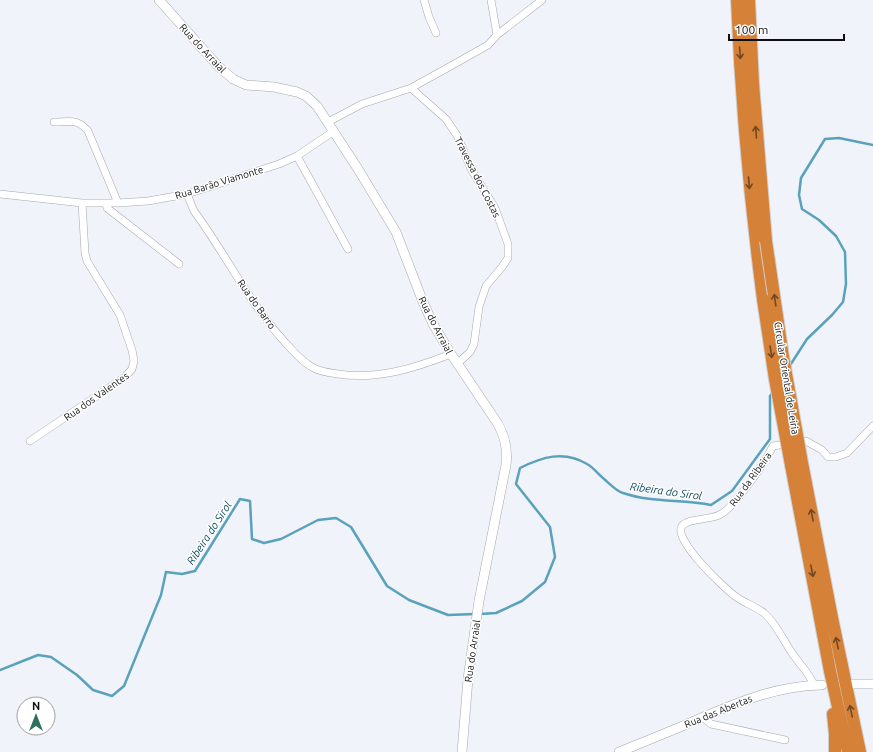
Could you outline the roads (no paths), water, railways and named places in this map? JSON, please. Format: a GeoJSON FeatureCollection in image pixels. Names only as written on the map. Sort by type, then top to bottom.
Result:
{"type":"FeatureCollection","features":[{"type":"Feature","properties":{"kind":"highway","name":"Circular Oriental de Leiria"},"geometry":{"type":"LineString","coordinates":[[737,0],[744,123],[761,241],[783,357],[796,464],[830,671],[848,752]]}},
{"type":"Feature","properties":{"kind":"highway","name":"Circular Oriental de Leiria"},"geometry":{"type":"LineString","coordinates":[[749,0],[761,241]]}},
{"type":"Feature","properties":{"kind":"highway","name":"Circular Oriental de Leiria"},"geometry":{"type":"LineString","coordinates":[[796,464],[832,618],[860,752]]}},
{"type":"Feature","properties":{"kind":"highway"},"geometry":{"type":"LineString","coordinates":[[830,671],[829,688],[834,724],[835,752]]}},
{"type":"Feature","properties":{"kind":"street","name":"Rua do Arraial"},"geometry":{"type":"LineString","coordinates":[[158,0],[218,66],[233,79],[246,85],[274,87],[302,94],[313,102],[334,131],[396,232],[427,311],[457,364],[498,424],[503,434],[507,453],[506,469],[476,620],[462,752]]}},
{"type":"Feature","properties":{"kind":"street"},"geometry":{"type":"LineString","coordinates":[[424,0],[436,33]]}},
{"type":"Feature","properties":{"kind":"street"},"geometry":{"type":"LineString","coordinates":[[491,0],[497,35]]}},
{"type":"Feature","properties":{"kind":"street"},"geometry":{"type":"LineString","coordinates":[[328,122],[362,104],[411,88],[488,45],[497,35],[542,0]]}},
{"type":"Feature","properties":{"kind":"street","name":"Travessa dos Costas"},"geometry":{"type":"LineString","coordinates":[[411,88],[446,119],[458,137],[471,169],[495,208],[508,244],[508,258],[486,286],[479,307],[474,344],[470,352],[457,364]]}},
{"type":"Feature","properties":{"kind":"street"},"geometry":{"type":"LineString","coordinates":[[54,122],[75,122],[82,124],[88,131],[118,204]]}},
{"type":"Feature","properties":{"kind":"street","name":"Rua Barão Viamonte"},"geometry":{"type":"LineString","coordinates":[[0,194],[82,203],[118,204],[148,201],[187,194],[279,164],[297,156],[334,131]]}},
{"type":"Feature","properties":{"kind":"street"},"geometry":{"type":"LineString","coordinates":[[297,156],[348,249]]}},
{"type":"Feature","properties":{"kind":"street","name":"Rua do Barro"},"geometry":{"type":"LineString","coordinates":[[187,194],[194,210],[267,322],[297,356],[312,368],[326,373],[365,376],[418,366],[451,354]]}},
{"type":"Feature","properties":{"kind":"street","name":"Rua dos Valentes"},"geometry":{"type":"LineString","coordinates":[[30,441],[125,377],[132,369],[134,361],[132,350],[120,315],[87,261],[85,253],[82,203]]}},
{"type":"Feature","properties":{"kind":"street"},"geometry":{"type":"LineString","coordinates":[[106,203],[107,208],[179,264]]}},
{"type":"Feature","properties":{"kind":"street","name":"Rua da Ribeira"},"geometry":{"type":"LineString","coordinates":[[818,685],[792,653],[770,619],[764,613],[735,596],[716,580],[690,550],[682,539],[680,531],[682,526],[687,522],[719,516],[728,510],[751,480],[773,446],[806,442],[822,450],[828,457],[836,458],[847,453],[873,426]]}},
{"type":"Feature","properties":{"kind":"street"},"geometry":{"type":"LineString","coordinates":[[853,684],[873,684]]}},
{"type":"Feature","properties":{"kind":"street","name":"Rua das Abertas"},"geometry":{"type":"LineString","coordinates":[[619,752],[730,705],[792,687],[818,685]]}},
{"type":"Feature","properties":{"kind":"street"},"geometry":{"type":"LineString","coordinates":[[703,717],[712,724],[785,740]]}},
{"type":"Feature","properties":{"kind":"waterway","name":"Ribeira do Sirol"},"geometry":{"type":"LineString","coordinates":[[789,367],[807,339],[843,302],[846,284],[845,252],[836,236],[819,220],[802,209],[799,195],[801,178],[825,139],[839,138],[873,145]]}},
{"type":"Feature","properties":{"kind":"waterway","name":"Ribeira do Sirol"},"geometry":{"type":"LineString","coordinates":[[480,614],[496,613],[522,601],[545,582],[555,557],[550,527],[516,484],[520,468],[545,458],[561,456],[570,457],[589,465],[613,487],[623,493],[656,500],[711,505],[732,491],[770,439],[770,396],[774,391]]}},
{"type":"Feature","properties":{"kind":"waterway","name":"Ribeira do Sirol"},"geometry":{"type":"LineString","coordinates":[[0,670],[38,655],[51,657],[77,675],[93,690],[112,696],[124,686],[161,595],[166,572],[182,574],[195,571],[240,499],[250,501],[252,539],[264,543],[281,539],[318,520],[336,518],[351,527],[387,586],[409,600],[448,615],[475,614]]}}]}
